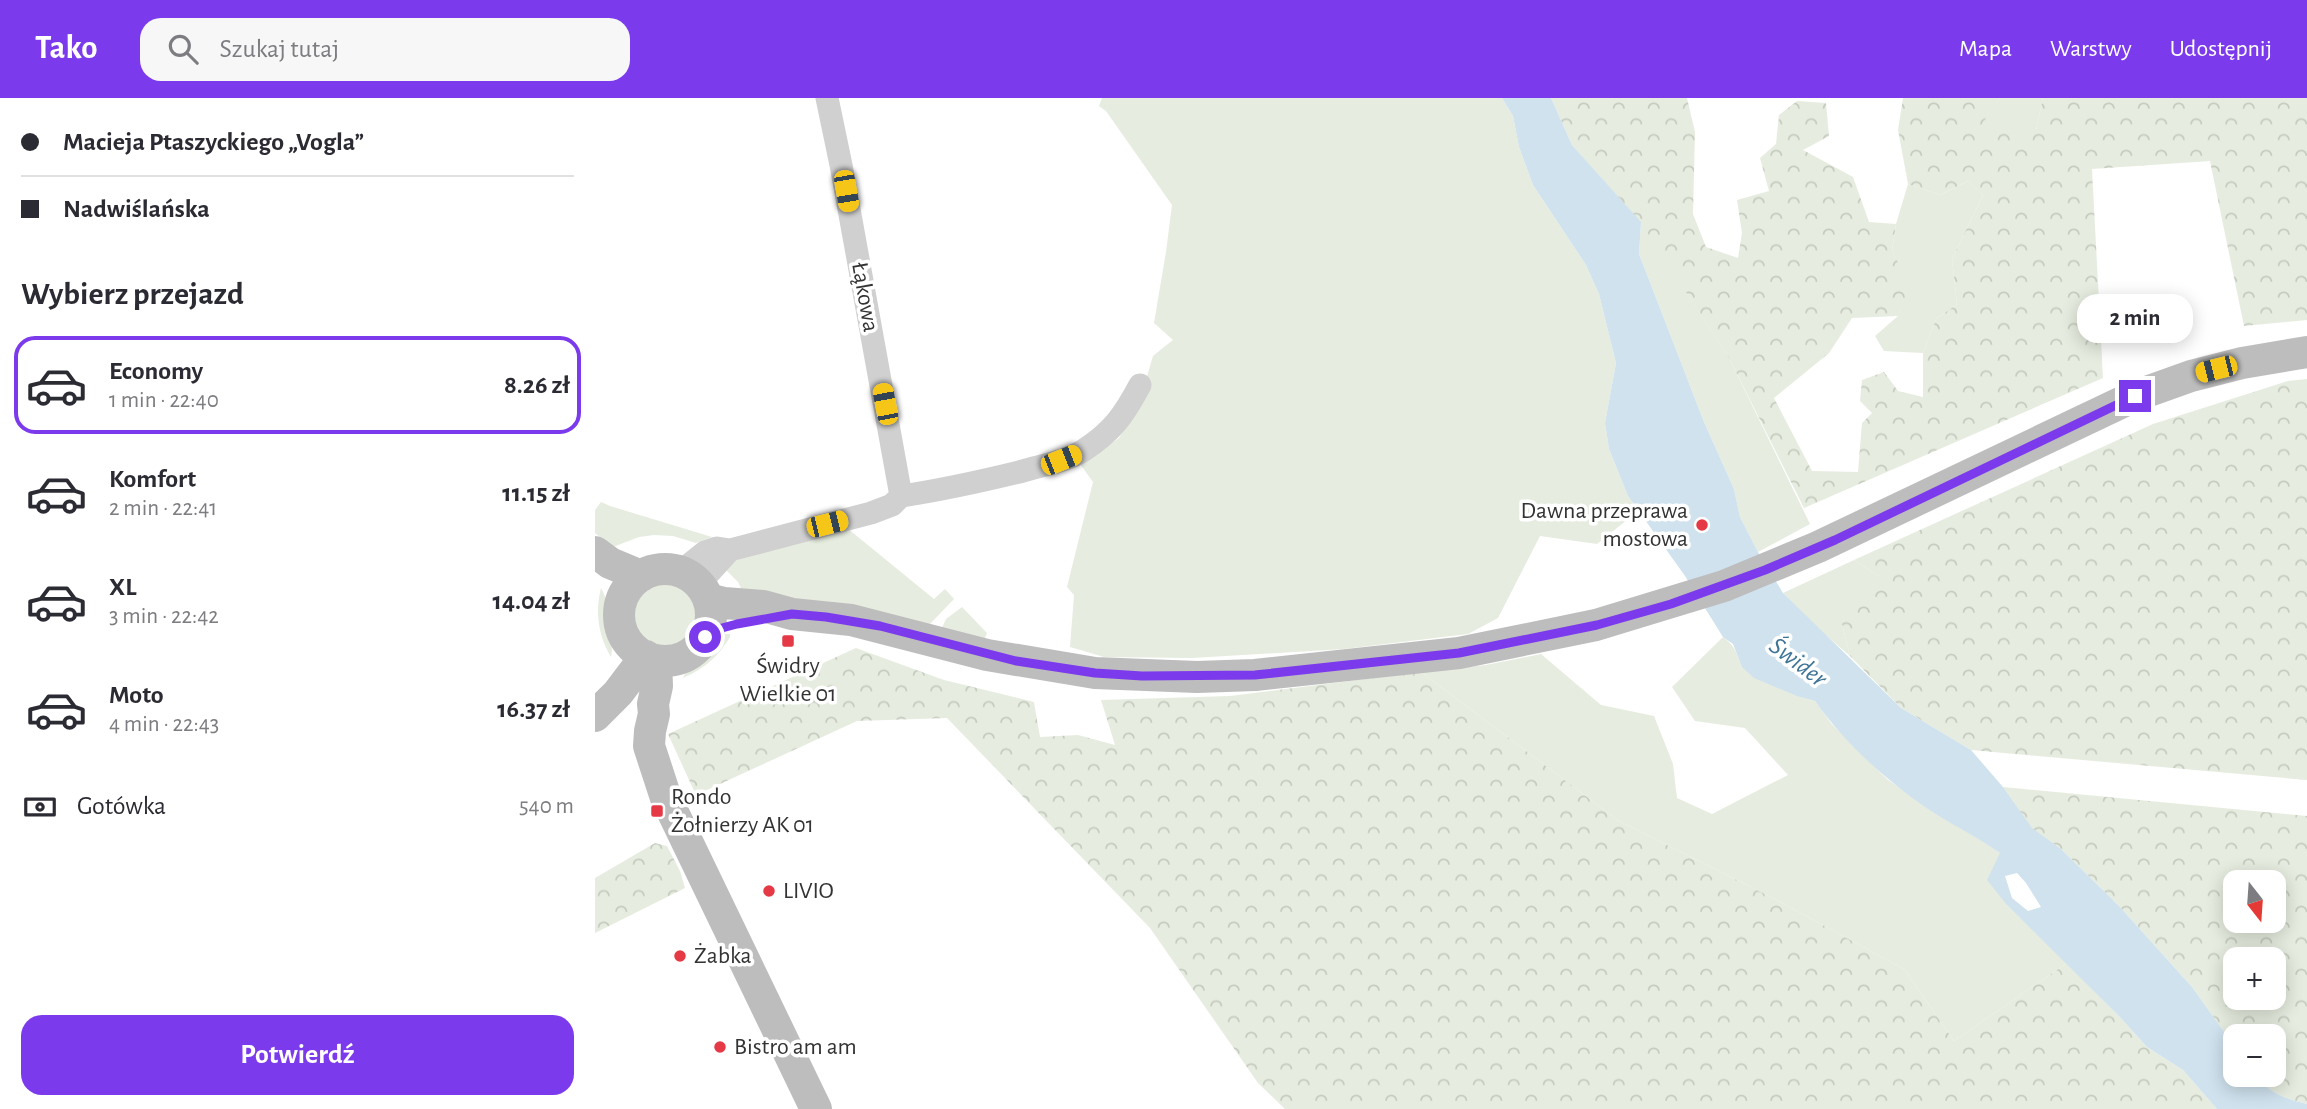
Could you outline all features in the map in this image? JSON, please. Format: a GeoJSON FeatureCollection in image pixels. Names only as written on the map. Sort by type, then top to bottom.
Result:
{"type":"FeatureCollection","features":[{"type":"Feature","properties":{"kind":"street","name":"Łąkowa"},"geometry":{"type":"LineString","coordinates":[[827,98],[901,496]]}},
{"type":"Feature","properties":{"kind":"street"},"geometry":{"type":"LineString","coordinates":[[816,1109],[666,798],[651,758],[652,726],[669,696],[653,652],[619,622],[621,601],[627,588],[641,576],[657,570],[737,605],[764,606],[792,614],[851,620],[986,655],[1095,673],[1197,677],[1303,671],[1459,653],[1597,625],[1671,604],[1765,570],[1835,540],[2135,396],[2204,372],[2307,352]]}},
{"type":"Feature","properties":{"kind":"street"},"geometry":{"type":"LineString","coordinates":[[696,585],[730,550],[887,509],[901,496],[993,478],[1081,452],[1124,414],[1140,385]]}},
{"type":"Feature","properties":{"kind":"street"},"geometry":{"type":"LineString","coordinates":[[595,552],[610,563],[641,576]]}},
{"type":"Feature","properties":{"kind":"street"},"geometry":{"type":"LineString","coordinates":[[595,574],[621,601]]}},
{"type":"Feature","properties":{"kind":"street"},"geometry":{"type":"LineString","coordinates":[[652,726],[597,710],[653,652],[698,647],[707,632],[711,613],[696,585]]}},
{"type":"Feature","properties":{"kind":"street"},"geometry":{"type":"LineString","coordinates":[[707,632],[792,614]]}},
{"type":"Feature","properties":{"kind":"green space"},"geometry":{"type":"Polygon","coordinates":[[[1102,98],[1502,98],[1513,116],[1519,147],[1533,185],[1586,265],[1599,294],[1616,363],[1605,423],[1609,449],[1628,496],[1638,511],[1597,544],[1540,536],[1498,618],[1468,634],[1344,649],[1192,658],[1104,657],[1070,647],[1074,595],[1067,587],[1093,482],[1080,464],[1119,438],[1139,404],[1153,356],[1173,340],[1154,323],[1172,205],[1106,111],[1099,106],[1102,98]]]}},
{"type":"Feature","properties":{"kind":"green space"},"geometry":{"type":"Polygon","coordinates":[[[1551,98],[1687,98],[1695,132],[1693,214],[1706,247],[1738,258],[1742,233],[1737,200],[1769,191],[1760,158],[1776,144],[1779,115],[1797,101],[1826,103],[1829,136],[1803,150],[1853,177],[1869,222],[1896,224],[1892,251],[1910,285],[1898,316],[1852,318],[1829,353],[1774,398],[1812,471],[1858,472],[1862,423],[1872,413],[1860,401],[1862,380],[1884,372],[1898,391],[1923,397],[1923,353],[1936,319],[1957,304],[1952,259],[1983,195],[1968,181],[1940,195],[1908,184],[1898,130],[1903,98],[2000,98],[1978,130],[2036,130],[2043,98],[2307,98],[2307,320],[2244,326],[2210,161],[2092,169],[2103,378],[1804,508],[1729,358],[1641,223],[1572,145],[1551,98]]]}},
{"type":"Feature","properties":{"kind":"green space"},"geometry":{"type":"Polygon","coordinates":[[[2000,98],[2043,98],[2036,130],[1977,130],[2000,98]]]}},
{"type":"Feature","properties":{"kind":"green space"},"geometry":{"type":"Polygon","coordinates":[[[1968,181],[1983,195],[1952,259],[1957,304],[1936,319],[1923,353],[1884,351],[1875,336],[1898,316],[1909,285],[1892,251],[1896,224],[1908,184],[1940,195],[1968,181]]]}},
{"type":"Feature","properties":{"kind":"green space"},"geometry":{"type":"Polygon","coordinates":[[[1641,222],[1729,358],[1810,524],[1758,552],[1740,517],[1734,489],[1704,422],[1639,254],[1641,222]]]}},
{"type":"Feature","properties":{"kind":"green space"},"geometry":{"type":"Polygon","coordinates":[[[2307,379],[2307,780],[1971,750],[1901,708],[1850,656],[1841,609],[1879,576],[1854,560],[2153,424],[2288,381],[2307,379]]]}},
{"type":"Feature","properties":{"kind":"green space"},"geometry":{"type":"Polygon","coordinates":[[[601,502],[712,537],[696,543],[673,536],[654,535],[639,537],[613,547],[595,533],[595,510],[601,502]]]}},
{"type":"Feature","properties":{"kind":"green space"},"geometry":{"type":"Polygon","coordinates":[[[847,528],[934,599],[945,589],[954,599],[927,627],[746,599],[738,582],[723,567],[743,555],[847,528]]]}},
{"type":"Feature","properties":{"kind":"green space"},"geometry":{"type":"Polygon","coordinates":[[[1854,560],[1879,576],[1842,624],[1850,656],[1783,593],[1854,560]]]}},
{"type":"Feature","properties":{"kind":"green space"},"geometry":{"type":"Polygon","coordinates":[[[664,576],[678,579],[690,587],[698,599],[701,613],[698,627],[690,639],[678,647],[664,650],[650,647],[638,639],[630,627],[627,613],[630,599],[638,587],[650,579],[664,576]]]}},
{"type":"Feature","properties":{"kind":"green space"},"geometry":{"type":"Polygon","coordinates":[[[601,588],[610,622],[611,657],[603,641],[599,623],[601,588]]]}},
{"type":"Feature","properties":{"kind":"green space"},"geometry":{"type":"Polygon","coordinates":[[[962,607],[987,633],[983,643],[941,630],[946,619],[962,607]]]}},
{"type":"Feature","properties":{"kind":"green space"},"geometry":{"type":"Polygon","coordinates":[[[730,634],[730,637],[716,656],[683,678],[691,662],[713,641],[730,634]]]}},
{"type":"Feature","properties":{"kind":"green space"},"geometry":{"type":"Polygon","coordinates":[[[1723,637],[1732,646],[1742,665],[1752,673],[1779,688],[1815,701],[1831,723],[1887,779],[1938,815],[2000,853],[2007,905],[2067,963],[1954,1041],[1904,969],[1769,896],[1619,821],[1421,672],[1486,665],[1541,654],[1601,705],[1654,716],[1673,764],[1677,798],[1712,814],[1788,775],[1745,728],[1695,721],[1672,687],[1723,637]]]}},
{"type":"Feature","properties":{"kind":"green space"},"geometry":{"type":"Polygon","coordinates":[[[856,648],[944,680],[1034,702],[1040,737],[1078,735],[1115,745],[1101,700],[1230,696],[1421,672],[1619,821],[1769,896],[1904,969],[1954,1041],[2067,963],[2147,1047],[2183,1070],[2217,1109],[1285,1109],[1258,1083],[1150,928],[947,718],[857,721],[696,795],[668,734],[856,648]]]}},
{"type":"Feature","properties":{"kind":"green space"},"geometry":{"type":"Polygon","coordinates":[[[2003,787],[2307,816],[2307,1104],[2291,1100],[2268,1087],[2286,1087],[2286,1024],[2223,1024],[2223,1030],[2192,987],[2119,906],[2061,849],[2032,829],[2003,787]]]}},
{"type":"Feature","properties":{"kind":"green space"},"geometry":{"type":"Polygon","coordinates":[[[655,843],[667,846],[680,871],[685,888],[595,933],[595,878],[655,843]]]}},
{"type":"Feature","properties":{"kind":"water","name":"Świder"},"geometry":{"type":"Polygon","coordinates":[[[1502,98],[1551,98],[1572,145],[1641,222],[1639,254],[1704,422],[1734,489],[1740,517],[1783,593],[1901,708],[1971,750],[2003,787],[2032,828],[2061,849],[2119,906],[2192,987],[2223,1030],[2223,1087],[2268,1087],[2291,1100],[2307,1104],[2307,1109],[2217,1109],[2183,1070],[2147,1047],[2007,905],[1987,880],[2000,853],[1922,805],[1888,779],[1840,733],[1815,701],[1754,678],[1742,667],[1733,644],[1723,637],[1685,576],[1628,496],[1609,449],[1605,423],[1616,363],[1599,294],[1586,265],[1533,185],[1519,147],[1513,116],[1502,98]],[[2017,873],[2005,876],[2012,898],[2028,911],[2041,907],[2017,873]]]}},
{"type":"Feature","properties":{"kind":"place","name":"Dawna przeprawa mostowa"},"geometry":{"type":"Point","coordinates":[1702,525]}},
{"type":"Feature","properties":{"kind":"place","name":"Świdry Wielkie 01"},"geometry":{"type":"Point","coordinates":[788,641]}},
{"type":"Feature","properties":{"kind":"place","name":"Rondo Żołnierzy AK 01"},"geometry":{"type":"Point","coordinates":[657,811]}},
{"type":"Feature","properties":{"kind":"place","name":"LIVIO"},"geometry":{"type":"Point","coordinates":[769,891]}},
{"type":"Feature","properties":{"kind":"place","name":"Żabka"},"geometry":{"type":"Point","coordinates":[680,956]}},
{"type":"Feature","properties":{"kind":"place","name":"Bistro am am"},"geometry":{"type":"Point","coordinates":[720,1047]}},
{"type":"Feature","properties":{"kind":"route"},"geometry":{"type":"LineString","coordinates":[[705,637],[707,632],[717,628],[792,614],[805,615],[880,626],[1016,661],[1095,673],[1142,676],[1255,675],[1459,653],[1597,625],[1724,586],[1835,540],[2135,396]]}}]}
